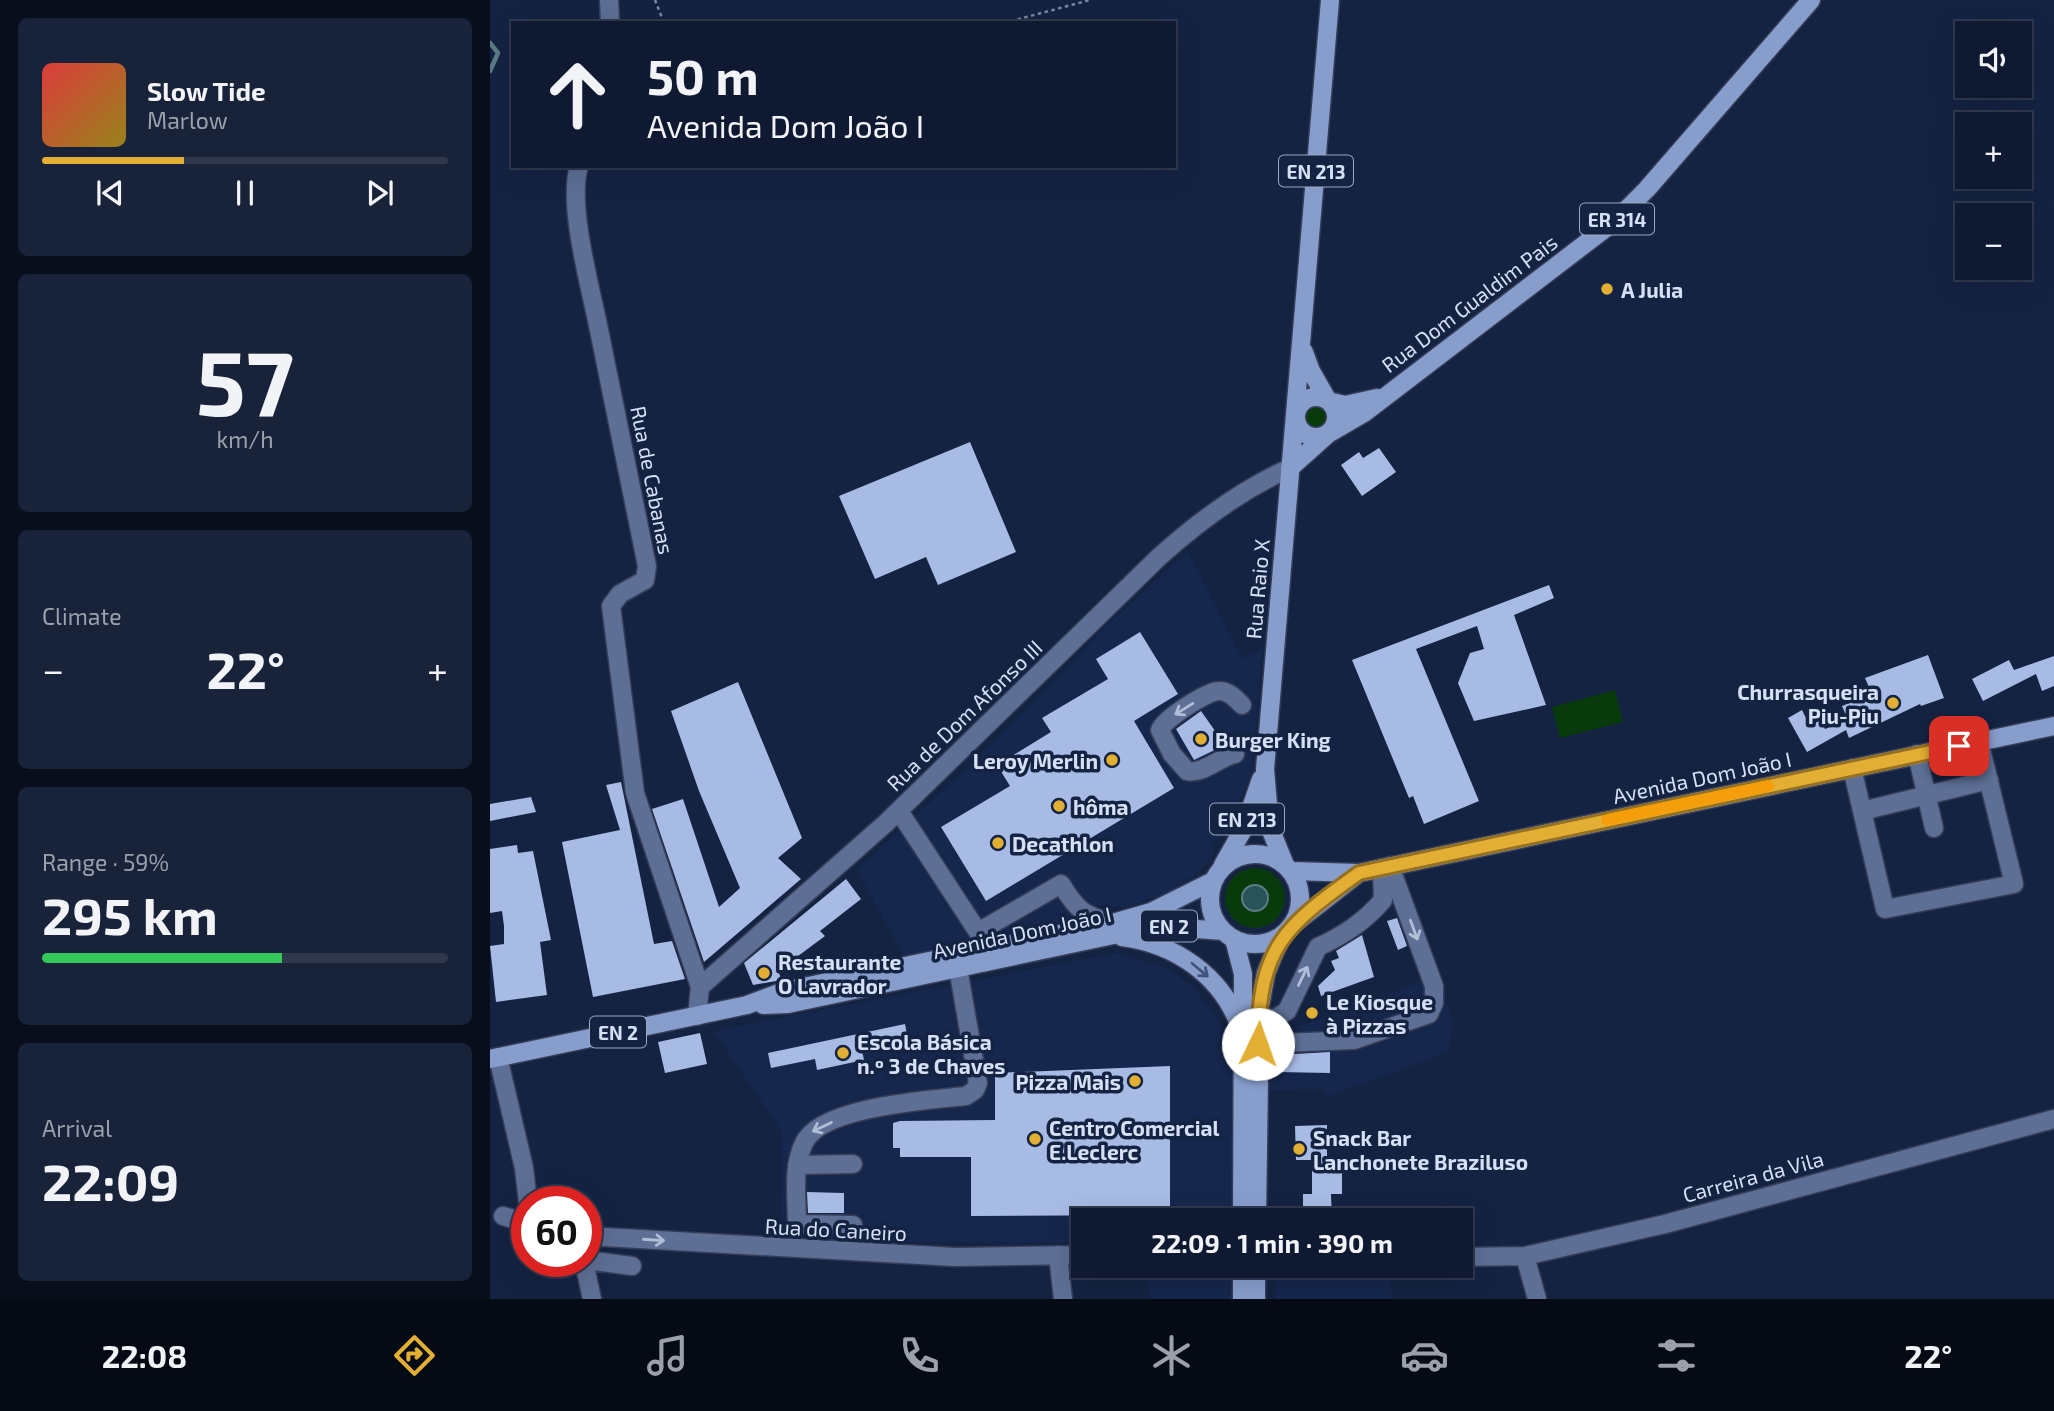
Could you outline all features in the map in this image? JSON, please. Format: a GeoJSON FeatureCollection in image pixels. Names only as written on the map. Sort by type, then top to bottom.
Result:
{"type":"FeatureCollection","features":[{"type":"Feature","properties":{"kind":"main road","name":"EN 213"},"geometry":{"type":"LineString","coordinates":[[1296,414],[1329,0]]}},
{"type":"Feature","properties":{"kind":"main road","name":"Rua Dom Gualdim Pais"},"geometry":{"type":"LineString","coordinates":[[1290,468],[1328,434],[1352,421],[1615,221],[1647,189],[1811,0]]}},
{"type":"Feature","properties":{"kind":"main road","name":"EN 213"},"geometry":{"type":"LineString","coordinates":[[1301,342],[1311,371],[1337,417],[1328,434]]}},
{"type":"Feature","properties":{"kind":"main road","name":"Rua Dom Gualdim Pais"},"geometry":{"type":"LineString","coordinates":[[1328,401],[1345,405],[1383,396]]}},
{"type":"Feature","properties":{"kind":"main road"},"geometry":{"type":"LineString","coordinates":[[1328,401],[1321,397],[1305,400],[1296,414],[1296,421],[1305,434],[1313,437],[1328,434]]}},
{"type":"Feature","properties":{"kind":"main road","name":"Rua Raio X"},"geometry":{"type":"LineString","coordinates":[[1288,868],[1270,828],[1265,769],[1296,414]]}},
{"type":"Feature","properties":{"kind":"main road","name":"Avenida Dom João I"},"geometry":{"type":"LineString","coordinates":[[1288,868],[1359,873],[2054,726]]}},
{"type":"Feature","properties":{"kind":"main road","name":"Rua Raio X"},"geometry":{"type":"LineString","coordinates":[[1218,874],[1244,828],[1265,769]]}},
{"type":"Feature","properties":{"kind":"main road","name":"EN 2"},"geometry":{"type":"LineString","coordinates":[[1288,868],[1274,857],[1247,854],[1218,874],[1210,908],[1228,935],[1259,944],[1288,930]]}},
{"type":"Feature","properties":{"kind":"main road"},"geometry":{"type":"LineString","coordinates":[[1243,1208],[1252,1042],[1259,1018],[1263,984],[1301,898],[1288,868]]}},
{"type":"Feature","properties":{"kind":"main road","name":"Avenida Dom João I"},"geometry":{"type":"LineString","coordinates":[[1288,930],[1359,873]]}},
{"type":"Feature","properties":{"kind":"main road","name":"Avenida Dom João I"},"geometry":{"type":"LineString","coordinates":[[747,1005],[788,1004],[958,968],[1114,929],[1152,912],[1218,874]]}},
{"type":"Feature","properties":{"kind":"main road","name":"Avenida Dom João I"},"geometry":{"type":"LineString","coordinates":[[494,1058],[747,1005],[784,991],[1114,929],[1156,926],[1228,935]]}},
{"type":"Feature","properties":{"kind":"main road"},"geometry":{"type":"LineString","coordinates":[[1114,929],[1168,949],[1202,971],[1231,1004],[1252,1042]]}},
{"type":"Feature","properties":{"kind":"main road"},"geometry":{"type":"LineString","coordinates":[[1228,935],[1243,974],[1252,1042],[1257,1208]]}},
{"type":"Feature","properties":{"kind":"main road"},"geometry":{"type":"LineString","coordinates":[[1242,1278],[1242,1299]]}},
{"type":"Feature","properties":{"kind":"main road"},"geometry":{"type":"LineString","coordinates":[[1256,1278],[1256,1299]]}},
{"type":"Feature","properties":{"kind":"street"},"geometry":{"type":"LineString","coordinates":[[609,0],[610,21]]}},
{"type":"Feature","properties":{"kind":"street","name":"Rua de Cabanas"},"geometry":{"type":"LineString","coordinates":[[579,168],[577,207],[586,266],[647,566],[645,580],[620,594],[611,606],[635,793],[699,987]]}},
{"type":"Feature","properties":{"kind":"street","name":"Rua de Dom Afonso III"},"geometry":{"type":"LineString","coordinates":[[699,987],[899,811],[1183,536],[1261,481],[1290,468]]}},
{"type":"Feature","properties":{"kind":"street"},"geometry":{"type":"LineString","coordinates":[[1235,754],[1222,757],[1197,771],[1187,771],[1172,754],[1160,730],[1165,721],[1214,691],[1229,693],[1242,705]]}},
{"type":"Feature","properties":{"kind":"street"},"geometry":{"type":"LineString","coordinates":[[1852,768],[1885,909],[2014,884],[1979,741]]}},
{"type":"Feature","properties":{"kind":"street"},"geometry":{"type":"LineString","coordinates":[[1917,754],[1934,828]]}},
{"type":"Feature","properties":{"kind":"street"},"geometry":{"type":"LineString","coordinates":[[1862,811],[1989,780]]}},
{"type":"Feature","properties":{"kind":"street"},"geometry":{"type":"LineString","coordinates":[[899,811],[978,932],[1061,884],[1071,901],[1087,916],[1114,929]]}},
{"type":"Feature","properties":{"kind":"street"},"geometry":{"type":"LineString","coordinates":[[1259,1018],[1276,1018],[1287,1011],[1318,947],[1343,936],[1367,918],[1383,900],[1386,867]]}},
{"type":"Feature","properties":{"kind":"street"},"geometry":{"type":"LineString","coordinates":[[1252,1042],[1354,1040],[1429,1014],[1434,1003],[1434,986],[1386,867]]}},
{"type":"Feature","properties":{"kind":"street"},"geometry":{"type":"LineString","coordinates":[[853,1225],[797,1224],[797,1165],[804,1142],[816,1127],[886,1104],[965,1096],[975,1090],[978,1083],[958,968]]}},
{"type":"Feature","properties":{"kind":"street"},"geometry":{"type":"LineString","coordinates":[[697,1016],[699,987]]}},
{"type":"Feature","properties":{"kind":"street"},"geometry":{"type":"LineString","coordinates":[[494,1058],[524,1168],[526,1186]]}},
{"type":"Feature","properties":{"kind":"street","name":"Carreira da Vila"},"geometry":{"type":"LineString","coordinates":[[1473,1257],[1525,1256],[1665,1224],[2054,1119]]}},
{"type":"Feature","properties":{"kind":"street"},"geometry":{"type":"LineString","coordinates":[[797,1165],[853,1164]]}},
{"type":"Feature","properties":{"kind":"street"},"geometry":{"type":"LineString","coordinates":[[503,1216],[511,1218]]}},
{"type":"Feature","properties":{"kind":"street","name":"Rua do Caneiro"},"geometry":{"type":"LineString","coordinates":[[602,1237],[783,1250],[955,1257],[1071,1255]]}},
{"type":"Feature","properties":{"kind":"street"},"geometry":{"type":"LineString","coordinates":[[1058,1255],[1063,1299]]}},
{"type":"Feature","properties":{"kind":"street"},"geometry":{"type":"LineString","coordinates":[[1525,1256],[1537,1299]]}},
{"type":"Feature","properties":{"kind":"street"},"geometry":{"type":"LineString","coordinates":[[602,1263],[632,1266]]}},
{"type":"Feature","properties":{"kind":"street"},"geometry":{"type":"LineString","coordinates":[[588,1277],[593,1299]]}},
{"type":"Feature","properties":{"kind":"path"},"geometry":{"type":"LineString","coordinates":[[655,0],[663,21]]}},
{"type":"Feature","properties":{"kind":"path"},"geometry":{"type":"LineString","coordinates":[[1011,21],[1090,0]]}},
{"type":"Feature","properties":{"kind":"shaded area"},"geometry":{"type":"Polygon","coordinates":[[[1188,551],[1242,659],[1263,648],[1251,772],[1228,832],[1211,843],[1215,853],[1196,874],[1167,893],[1126,907],[1094,906],[1071,920],[903,956],[857,869],[974,762],[1113,620],[1188,551]]]}},
{"type":"Feature","properties":{"kind":"shaded area"},"geometry":{"type":"Polygon","coordinates":[[[1402,878],[1453,1021],[1448,1052],[1327,1097],[1323,1089],[1232,1091],[1234,1208],[1071,1208],[1071,1243],[781,1241],[782,1132],[715,1033],[718,1030],[1116,953],[1168,968],[1194,987],[1221,1024],[1231,1051],[1424,981],[1402,878]]]}},
{"type":"Feature","properties":{"kind":"shaded area"},"geometry":{"type":"Polygon","coordinates":[[[1255,885],[1264,889],[1268,898],[1264,907],[1255,911],[1246,907],[1242,898],[1246,889],[1255,885]]]}},
{"type":"Feature","properties":{"kind":"shaded area"},"geometry":{"type":"Polygon","coordinates":[[[1148,1278],[1234,1278],[1234,1299],[1150,1299],[1148,1278]]]}},
{"type":"Feature","properties":{"kind":"shaded area"},"geometry":{"type":"Polygon","coordinates":[[[1276,1278],[1389,1278],[1394,1299],[1276,1299],[1276,1278]]]}},
{"type":"Feature","properties":{"kind":"green space"},"geometry":{"type":"Polygon","coordinates":[[[1316,405],[1325,409],[1329,418],[1325,427],[1316,431],[1307,427],[1303,418],[1307,409],[1316,405]]]}},
{"type":"Feature","properties":{"kind":"green space"},"geometry":{"type":"Polygon","coordinates":[[[1615,690],[1623,722],[1560,738],[1552,707],[1615,690]]]}},
{"type":"Feature","properties":{"kind":"green space"},"geometry":{"type":"Polygon","coordinates":[[[1249,868],[1261,868],[1280,881],[1285,898],[1283,910],[1272,923],[1261,928],[1249,928],[1230,915],[1225,904],[1225,892],[1238,873],[1249,868]]]}},
{"type":"Feature","properties":{"kind":"building"},"geometry":{"type":"Polygon","coordinates":[[[970,442],[1016,552],[938,585],[926,557],[875,579],[839,496],[970,442]]]}},
{"type":"Feature","properties":{"kind":"building"},"geometry":{"type":"Polygon","coordinates":[[[1379,448],[1396,472],[1362,496],[1341,465],[1359,452],[1363,458],[1379,448]]]}},
{"type":"Feature","properties":{"kind":"building"},"geometry":{"type":"Polygon","coordinates":[[[1549,585],[1554,598],[1514,615],[1546,705],[1474,721],[1458,683],[1470,653],[1484,649],[1477,626],[1416,649],[1479,801],[1424,824],[1413,796],[1409,798],[1352,660],[1549,585]]]}},
{"type":"Feature","properties":{"kind":"building"},"geometry":{"type":"Polygon","coordinates":[[[1140,632],[1178,694],[1134,721],[1174,788],[986,901],[941,827],[1010,786],[997,765],[1051,732],[1042,718],[1108,679],[1096,659],[1140,632]]]}},
{"type":"Feature","properties":{"kind":"building"},"geometry":{"type":"Polygon","coordinates":[[[1928,655],[1944,698],[1921,706],[1920,704],[1849,738],[1846,730],[1807,752],[1788,718],[1802,710],[1810,726],[1820,720],[1825,729],[1848,720],[1842,706],[1872,694],[1865,678],[1928,655]]]}},
{"type":"Feature","properties":{"kind":"building"},"geometry":{"type":"Polygon","coordinates":[[[2054,656],[2054,686],[2042,691],[2036,674],[1983,701],[1972,679],[2009,660],[2014,670],[2054,656]]]}},
{"type":"Feature","properties":{"kind":"building"},"geometry":{"type":"Polygon","coordinates":[[[738,682],[802,838],[778,858],[801,879],[704,962],[652,809],[683,799],[719,907],[740,888],[699,791],[671,711],[738,682]]]}},
{"type":"Feature","properties":{"kind":"building","name":"Burger King"},"geometry":{"type":"Polygon","coordinates":[[[1201,711],[1225,745],[1194,760],[1176,729],[1201,711]]]}},
{"type":"Feature","properties":{"kind":"building"},"geometry":{"type":"Polygon","coordinates":[[[621,782],[654,944],[672,941],[685,979],[593,997],[562,842],[620,830],[606,785],[621,782]]]}},
{"type":"Feature","properties":{"kind":"building"},"geometry":{"type":"Polygon","coordinates":[[[531,797],[536,812],[490,821],[490,804],[531,797]]]}},
{"type":"Feature","properties":{"kind":"building"},"geometry":{"type":"Polygon","coordinates":[[[517,845],[518,853],[533,851],[551,940],[540,942],[547,995],[496,1002],[490,946],[504,944],[504,926],[502,911],[490,913],[490,849],[517,845]]]}},
{"type":"Feature","properties":{"kind":"building"},"geometry":{"type":"Polygon","coordinates":[[[846,879],[861,899],[820,931],[825,936],[778,971],[782,980],[753,985],[744,963],[846,879]]]}},
{"type":"Feature","properties":{"kind":"building"},"geometry":{"type":"Polygon","coordinates":[[[1397,918],[1407,946],[1398,950],[1387,921],[1397,918]]]}},
{"type":"Feature","properties":{"kind":"building"},"geometry":{"type":"Polygon","coordinates":[[[1362,935],[1374,977],[1321,996],[1318,986],[1335,970],[1331,961],[1339,958],[1336,951],[1362,935]]]}},
{"type":"Feature","properties":{"kind":"building"},"geometry":{"type":"Polygon","coordinates":[[[905,1024],[908,1040],[862,1050],[864,1060],[817,1070],[815,1059],[771,1068],[768,1053],[905,1024]]]}},
{"type":"Feature","properties":{"kind":"building"},"geometry":{"type":"Polygon","coordinates":[[[700,1033],[707,1064],[665,1073],[658,1042],[700,1033]]]}},
{"type":"Feature","properties":{"kind":"building"},"geometry":{"type":"Polygon","coordinates":[[[1330,1052],[1330,1073],[1277,1072],[1277,1055],[1330,1052]]]}},
{"type":"Feature","properties":{"kind":"building","name":"Centro Comercial E.Leclerc"},"geometry":{"type":"Polygon","coordinates":[[[1170,1066],[1170,1208],[1071,1208],[1071,1215],[971,1216],[971,1157],[900,1157],[900,1148],[893,1148],[893,1123],[995,1120],[995,1073],[1170,1066]]]}},
{"type":"Feature","properties":{"kind":"building"},"geometry":{"type":"Polygon","coordinates":[[[1327,1125],[1327,1160],[1342,1159],[1342,1194],[1331,1194],[1332,1208],[1303,1208],[1303,1194],[1312,1194],[1312,1160],[1296,1160],[1295,1126],[1327,1125]]]}},
{"type":"Feature","properties":{"kind":"building"},"geometry":{"type":"Polygon","coordinates":[[[807,1192],[844,1193],[844,1213],[808,1213],[807,1192]]]}},
{"type":"Feature","properties":{"kind":"waterway"},"geometry":{"type":"LineString","coordinates":[[490,43],[498,53],[490,71]]}},
{"type":"Feature","properties":{"kind":"slow traffic"},"geometry":{"type":"LineString","coordinates":[[1607,820],[1768,786]]}},
{"type":"Feature","properties":{"kind":"place","name":"A Julia"},"geometry":{"type":"Point","coordinates":[1607,289]}},
{"type":"Feature","properties":{"kind":"place","name":"Churrasqueira Piu-Piu"},"geometry":{"type":"Point","coordinates":[1893,703]}},
{"type":"Feature","properties":{"kind":"place","name":"Burger King"},"geometry":{"type":"Point","coordinates":[1201,739]}},
{"type":"Feature","properties":{"kind":"place","name":"Leroy Merlin"},"geometry":{"type":"Point","coordinates":[1112,760]}},
{"type":"Feature","properties":{"kind":"place","name":"hôma"},"geometry":{"type":"Point","coordinates":[1059,806]}},
{"type":"Feature","properties":{"kind":"place","name":"Decathlon"},"geometry":{"type":"Point","coordinates":[998,843]}},
{"type":"Feature","properties":{"kind":"place","name":"Restaurante O Lavrador"},"geometry":{"type":"Point","coordinates":[764,973]}},
{"type":"Feature","properties":{"kind":"place","name":"Le Kiosque à Pizzas"},"geometry":{"type":"Point","coordinates":[1312,1013]}},
{"type":"Feature","properties":{"kind":"place","name":"Escola Básica n.º 3 de Chaves"},"geometry":{"type":"Point","coordinates":[843,1053]}},
{"type":"Feature","properties":{"kind":"place","name":"Pizza Mais"},"geometry":{"type":"Point","coordinates":[1135,1081]}},
{"type":"Feature","properties":{"kind":"place","name":"Centro Comercial E.Leclerc"},"geometry":{"type":"Point","coordinates":[1035,1139]}},
{"type":"Feature","properties":{"kind":"place","name":"Snack Bar Lanchonete Braziluso"},"geometry":{"type":"Point","coordinates":[1299,1149]}},
{"type":"Feature","properties":{"kind":"route"},"geometry":{"type":"LineString","coordinates":[[1258,1044],[1263,984],[1282,935],[1328,895],[1359,873],[1959,746]]}}]}
